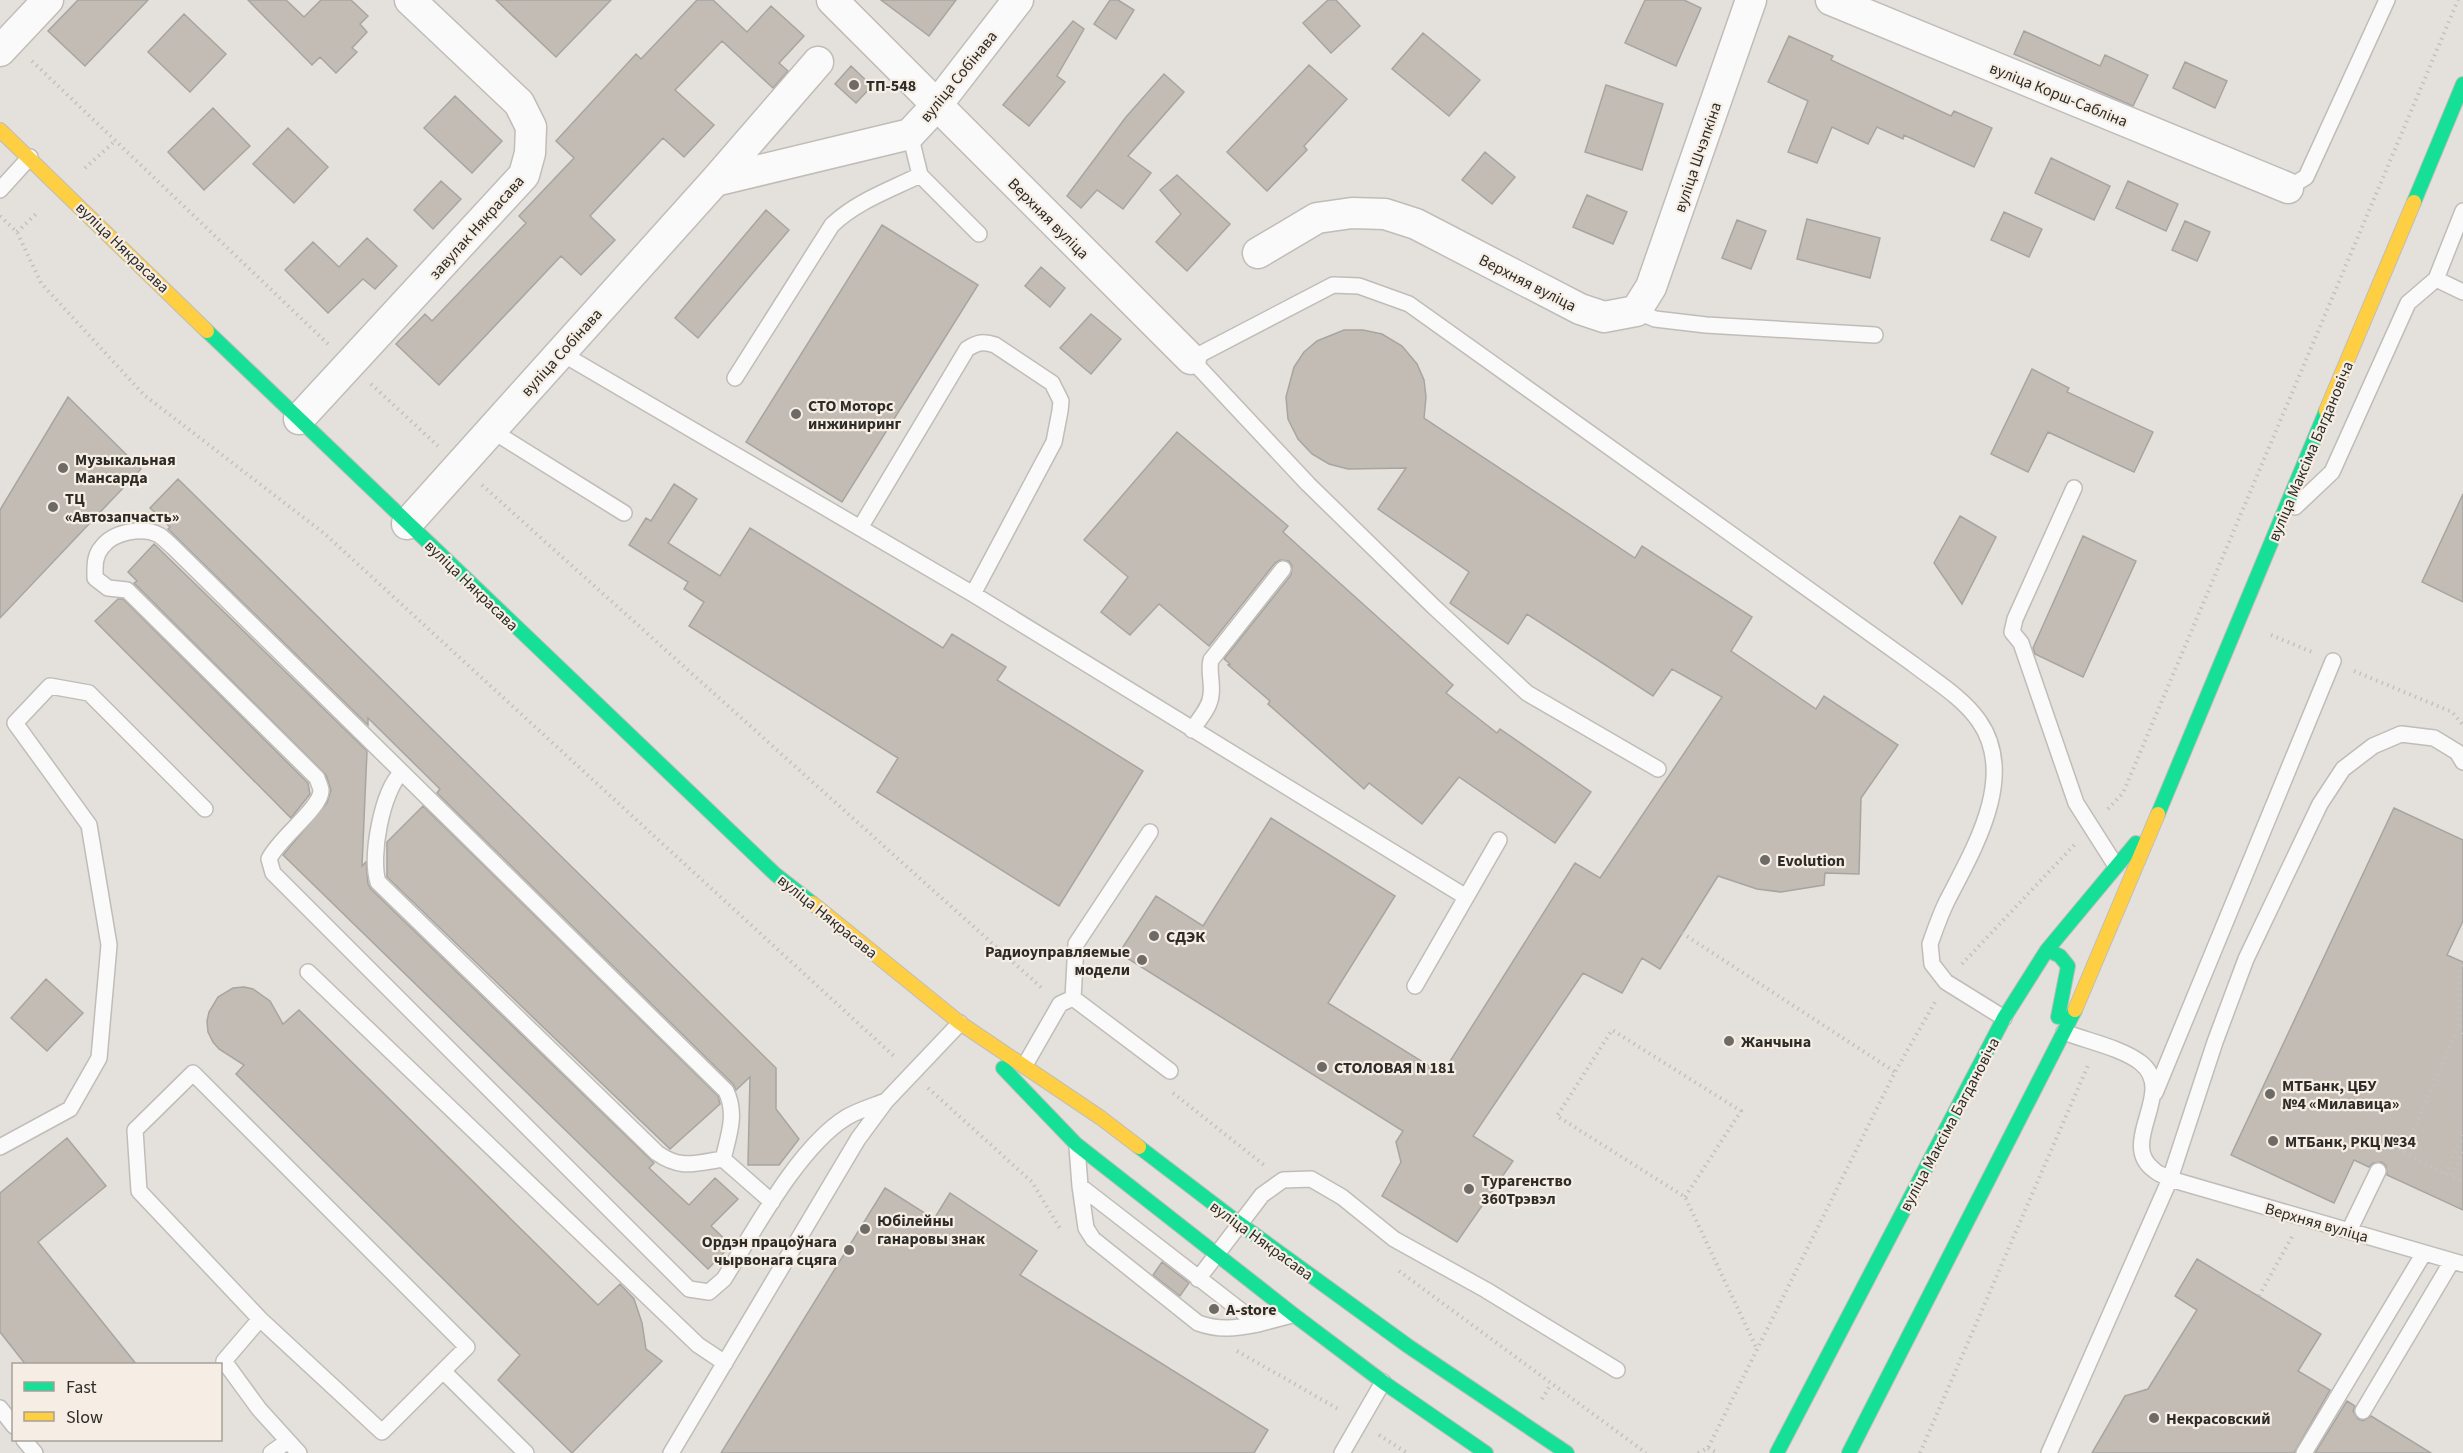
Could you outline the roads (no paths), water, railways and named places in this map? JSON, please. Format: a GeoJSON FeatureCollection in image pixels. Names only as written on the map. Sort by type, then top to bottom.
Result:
{"type":"FeatureCollection","features":[{"type":"Feature","properties":{"kind":"main road","name":"вуліца Максіма Багдановіча"},"geometry":{"type":"LineString","coordinates":[[1849,1453],[2047,1068],[2086,987],[2463,84]]}},
{"type":"Feature","properties":{"kind":"main road","name":"вуліца Някрасава"},"geometry":{"type":"LineString","coordinates":[[0,130],[407,524],[775,874],[960,1023],[1101,1118],[1240,1224],[1408,1346],[1567,1453]]}},
{"type":"Feature","properties":{"kind":"main road","name":"вуліца Максіма Багдановіча"},"geometry":{"type":"LineString","coordinates":[[1777,1453],[2004,1018],[2047,950],[2157,819]]}},
{"type":"Feature","properties":{"kind":"main road"},"geometry":{"type":"LineString","coordinates":[[2047,950],[2064,959],[2068,966],[2047,1068]]}},
{"type":"Feature","properties":{"kind":"main road","name":"вуліца Някрасава"},"geometry":{"type":"LineString","coordinates":[[960,1023],[1076,1143],[1294,1315],[1383,1382],[1486,1453]]}},
{"type":"Feature","properties":{"kind":"street"},"geometry":{"type":"LineString","coordinates":[[6,46],[48,0]]}},
{"type":"Feature","properties":{"kind":"street","name":"завулак Някрасава"},"geometry":{"type":"LineString","coordinates":[[299,419],[524,175],[530,153],[531,127],[519,104],[410,0]]}},
{"type":"Feature","properties":{"kind":"street","name":"Верхняя вуліца"},"geometry":{"type":"LineString","coordinates":[[832,0],[1191,358]]}},
{"type":"Feature","properties":{"kind":"street","name":"вуліца Собінава"},"geometry":{"type":"LineString","coordinates":[[715,181],[910,134],[936,106],[1018,0]]}},
{"type":"Feature","properties":{"kind":"street","name":"вуліца Шчэпкіна"},"geometry":{"type":"LineString","coordinates":[[1636,312],[1651,287],[1751,0]]}},
{"type":"Feature","properties":{"kind":"street","name":"вуліца Корш-Сабліна"},"geometry":{"type":"LineString","coordinates":[[1831,0],[2288,188]]}},
{"type":"Feature","properties":{"kind":"street","name":"вуліца Собінава"},"geometry":{"type":"LineString","coordinates":[[407,524],[715,181],[818,62]]}},
{"type":"Feature","properties":{"kind":"street","name":"Верхняя вуліца"},"geometry":{"type":"LineString","coordinates":[[1258,253],[1317,218],[1352,213],[1384,214],[1416,224],[1580,309],[1604,317],[1636,312]]}},
{"type":"Feature","properties":{"kind":"lane"},"geometry":{"type":"LineString","coordinates":[[2288,188],[2306,177],[2387,0]]}},
{"type":"Feature","properties":{"kind":"lane"},"geometry":{"type":"LineString","coordinates":[[910,134],[920,175],[979,234]]}},
{"type":"Feature","properties":{"kind":"lane"},"geometry":{"type":"LineString","coordinates":[[0,190],[30,157]]}},
{"type":"Feature","properties":{"kind":"lane"},"geometry":{"type":"LineString","coordinates":[[735,378],[832,225],[860,203],[920,175]]}},
{"type":"Feature","properties":{"kind":"lane"},"geometry":{"type":"LineString","coordinates":[[2280,522],[2332,472],[2408,303],[2436,279],[2463,211]]}},
{"type":"Feature","properties":{"kind":"lane"},"geometry":{"type":"LineString","coordinates":[[2436,279],[2463,292]]}},
{"type":"Feature","properties":{"kind":"lane"},"geometry":{"type":"LineString","coordinates":[[1191,358],[1333,285],[1359,286],[1409,304],[1894,650],[1965,704],[1980,722],[1987,739],[1995,778],[1989,810],[1930,944],[1932,964],[1946,982],[2004,1018]]}},
{"type":"Feature","properties":{"kind":"lane"},"geometry":{"type":"LineString","coordinates":[[1636,312],[1655,319],[1706,325],[1875,335]]}},
{"type":"Feature","properties":{"kind":"lane"},"geometry":{"type":"LineString","coordinates":[[860,528],[968,349],[976,343],[985,342],[995,345],[1052,383],[1061,401],[1054,442],[973,594]]}},
{"type":"Feature","properties":{"kind":"lane"},"geometry":{"type":"LineString","coordinates":[[561,353],[973,594],[1466,897]]}},
{"type":"Feature","properties":{"kind":"lane","name":"Верхняя вуліца"},"geometry":{"type":"LineString","coordinates":[[1191,358],[1308,484],[1417,591],[1527,693],[1658,769]]}},
{"type":"Feature","properties":{"kind":"lane"},"geometry":{"type":"LineString","coordinates":[[491,430],[624,513]]}},
{"type":"Feature","properties":{"kind":"lane"},"geometry":{"type":"LineString","coordinates":[[2074,488],[2015,619],[2012,632],[2021,643],[2076,802],[2090,828],[2116,866]]}},
{"type":"Feature","properties":{"kind":"lane"},"geometry":{"type":"LineString","coordinates":[[723,1159],[733,1119],[731,1103],[726,1091],[158,534],[139,530],[118,536],[102,546],[94,562],[96,578],[108,588],[127,590],[316,778],[322,790],[318,802],[274,847],[269,859],[273,873],[689,1289],[709,1292],[724,1279],[792,1173],[819,1142],[847,1118],[886,1101]]}},
{"type":"Feature","properties":{"kind":"lane"},"geometry":{"type":"LineString","coordinates":[[1192,730],[1208,706],[1212,694],[1208,671],[1211,660],[1283,569]]}},
{"type":"Feature","properties":{"kind":"lane"},"geometry":{"type":"LineString","coordinates":[[2170,1179],[2152,1169],[2145,1159],[2142,1147],[2144,1125],[2154,1095],[2333,661]]}},
{"type":"Feature","properties":{"kind":"lane"},"geometry":{"type":"LineString","coordinates":[[0,1147],[70,1109],[99,1058],[109,945],[89,825],[15,723],[50,686],[89,693],[205,809]]}},
{"type":"Feature","properties":{"kind":"lane"},"geometry":{"type":"LineString","coordinates":[[2049,1453],[2170,1179],[2215,1042],[2246,959],[2320,804],[2343,769],[2373,746],[2402,734],[2434,738],[2460,757]]}},
{"type":"Feature","properties":{"kind":"lane"},"geometry":{"type":"LineString","coordinates":[[401,772],[394,779],[386,802],[375,855],[378,882],[657,1153],[669,1162],[685,1164],[723,1159],[772,1202]]}},
{"type":"Feature","properties":{"kind":"lane"},"geometry":{"type":"LineString","coordinates":[[1025,1065],[1066,1001],[1076,944],[1150,831]]}},
{"type":"Feature","properties":{"kind":"lane"},"geometry":{"type":"LineString","coordinates":[[1415,986],[1499,840]]}},
{"type":"Feature","properties":{"kind":"lane"},"geometry":{"type":"LineString","coordinates":[[308,972],[698,1345],[725,1364]]}},
{"type":"Feature","properties":{"kind":"lane"},"geometry":{"type":"LineString","coordinates":[[1066,1001],[1170,1071]]}},
{"type":"Feature","properties":{"kind":"lane"},"geometry":{"type":"LineString","coordinates":[[671,1453],[858,1139],[886,1101],[960,1023]]}},
{"type":"Feature","properties":{"kind":"lane"},"geometry":{"type":"LineString","coordinates":[[2064,1032],[2124,1053],[2142,1064],[2152,1076],[2154,1095]]}},
{"type":"Feature","properties":{"kind":"lane"},"geometry":{"type":"LineString","coordinates":[[194,1073],[467,1347],[382,1432],[260,1319],[139,1191],[135,1130],[194,1073]]}},
{"type":"Feature","properties":{"kind":"lane"},"geometry":{"type":"LineString","coordinates":[[1076,1143],[1086,1228],[1093,1239],[1198,1323],[1213,1328],[1228,1329],[1294,1315]]}},
{"type":"Feature","properties":{"kind":"lane"},"geometry":{"type":"LineString","coordinates":[[2349,1231],[2378,1171]]}},
{"type":"Feature","properties":{"kind":"lane"},"geometry":{"type":"LineString","coordinates":[[1198,1279],[1262,1195],[1282,1180],[1311,1179],[1342,1197],[1394,1239],[1486,1290],[1617,1370]]}},
{"type":"Feature","properties":{"kind":"lane","name":"Верхняя вуліца"},"geometry":{"type":"LineString","coordinates":[[2170,1179],[2458,1263]]}},
{"type":"Feature","properties":{"kind":"lane"},"geometry":{"type":"LineString","coordinates":[[1080,1186],[1258,1324]]}},
{"type":"Feature","properties":{"kind":"lane"},"geometry":{"type":"LineString","coordinates":[[2310,1451],[2424,1253]]}},
{"type":"Feature","properties":{"kind":"lane"},"geometry":{"type":"LineString","coordinates":[[2363,1410],[2458,1263]]}},
{"type":"Feature","properties":{"kind":"lane"},"geometry":{"type":"LineString","coordinates":[[260,1319],[224,1361],[259,1410],[299,1453]]}},
{"type":"Feature","properties":{"kind":"lane"},"geometry":{"type":"LineString","coordinates":[[443,1371],[526,1453]]}},
{"type":"Feature","properties":{"kind":"lane"},"geometry":{"type":"LineString","coordinates":[[1342,1453],[1383,1382]]}},
{"type":"Feature","properties":{"kind":"lane"},"geometry":{"type":"LineString","coordinates":[[0,1408],[12,1423]]}},
{"type":"Feature","properties":{"kind":"lane"},"geometry":{"type":"LineString","coordinates":[[25,1441],[35,1453]]}},
{"type":"Feature","properties":{"kind":"lane"},"geometry":{"type":"LineString","coordinates":[[271,1453],[288,1441]]}},
{"type":"Feature","properties":{"kind":"place","name":"ТП-548"},"geometry":{"type":"Point","coordinates":[854,85]}},
{"type":"Feature","properties":{"kind":"place","name":"СТО Моторс инжиниринг"},"geometry":{"type":"Point","coordinates":[796,414]}},
{"type":"Feature","properties":{"kind":"place","name":"Музыкальная Мансарда"},"geometry":{"type":"Point","coordinates":[63,468]}},
{"type":"Feature","properties":{"kind":"place","name":"ТЦ «Автозапчасть»"},"geometry":{"type":"Point","coordinates":[53,507]}},
{"type":"Feature","properties":{"kind":"place","name":"Evolution"},"geometry":{"type":"Point","coordinates":[1765,860]}},
{"type":"Feature","properties":{"kind":"place","name":"СДЭК"},"geometry":{"type":"Point","coordinates":[1154,936]}},
{"type":"Feature","properties":{"kind":"place","name":"Радиоуправляемые модели"},"geometry":{"type":"Point","coordinates":[1142,960]}},
{"type":"Feature","properties":{"kind":"place","name":"Жанчына"},"geometry":{"type":"Point","coordinates":[1729,1041]}},
{"type":"Feature","properties":{"kind":"place","name":"СТОЛОВАЯ N 181"},"geometry":{"type":"Point","coordinates":[1322,1067]}},
{"type":"Feature","properties":{"kind":"place","name":"МТБанк, ЦБУ №4 «Милавица»"},"geometry":{"type":"Point","coordinates":[2270,1094]}},
{"type":"Feature","properties":{"kind":"place","name":"МТБанк, РКЦ №34"},"geometry":{"type":"Point","coordinates":[2273,1141]}},
{"type":"Feature","properties":{"kind":"place","name":"Турагенство 360Трэвэл"},"geometry":{"type":"Point","coordinates":[1469,1189]}},
{"type":"Feature","properties":{"kind":"place","name":"Юбілейны ганаровы знак"},"geometry":{"type":"Point","coordinates":[865,1229]}},
{"type":"Feature","properties":{"kind":"place","name":"Ордэн працоўнага чырвонага сцяга"},"geometry":{"type":"Point","coordinates":[849,1250]}},
{"type":"Feature","properties":{"kind":"place","name":"А-store"},"geometry":{"type":"Point","coordinates":[1214,1309]}},
{"type":"Feature","properties":{"kind":"place","name":"Некрасовский"},"geometry":{"type":"Point","coordinates":[2154,1418]}}]}
